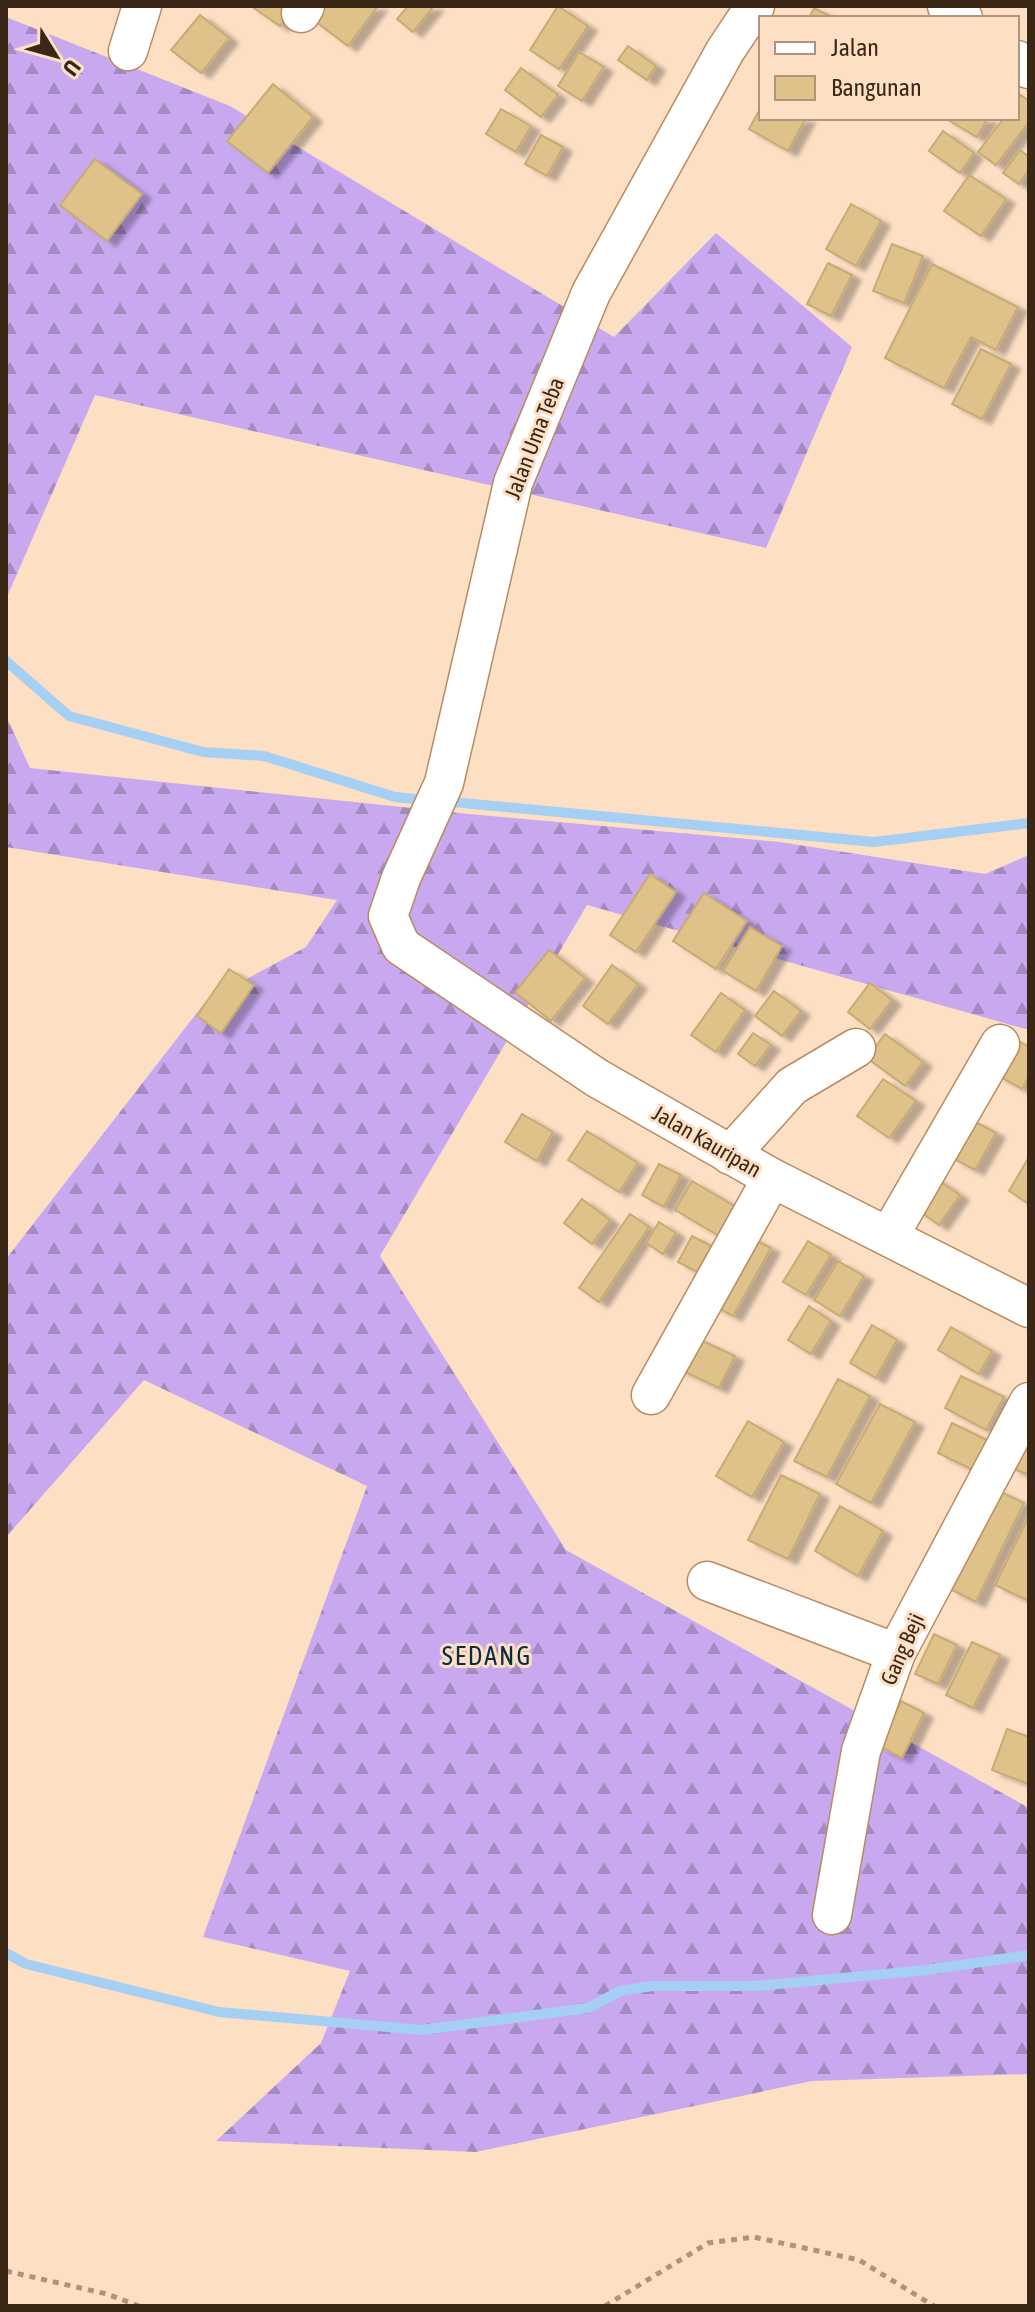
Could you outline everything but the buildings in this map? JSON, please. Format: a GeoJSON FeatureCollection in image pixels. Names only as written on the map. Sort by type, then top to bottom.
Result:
{"type":"FeatureCollection","features":[{"type":"Feature","properties":{"kind":"street"},"geometry":{"type":"LineString","coordinates":[[128,51],[142,6]]}},
{"type":"Feature","properties":{"kind":"street","name":"Jalan Uma Teba"},"geometry":{"type":"LineString","coordinates":[[401,946],[388,916],[401,878],[444,783],[513,483],[591,293],[725,51],[755,6]]}},
{"type":"Feature","properties":{"kind":"street","name":"Jalan Kauripan"},"geometry":{"type":"LineString","coordinates":[[401,946],[597,1078],[730,1155],[889,1236],[1025,1296]]}},
{"type":"Feature","properties":{"kind":"street"},"geometry":{"type":"LineString","coordinates":[[889,1236],[1000,1044]]}},
{"type":"Feature","properties":{"kind":"street"},"geometry":{"type":"LineString","coordinates":[[730,1155],[792,1086],[856,1048]]}},
{"type":"Feature","properties":{"kind":"street"},"geometry":{"type":"LineString","coordinates":[[651,1395],[772,1178]]}},
{"type":"Feature","properties":{"kind":"street","name":"Gang Beji"},"geometry":{"type":"LineString","coordinates":[[832,1915],[861,1751],[896,1653],[1029,1402]]}},
{"type":"Feature","properties":{"kind":"street"},"geometry":{"type":"LineString","coordinates":[[707,1581],[896,1653]]}},
{"type":"Feature","properties":{"kind":"path"},"geometry":{"type":"LineString","coordinates":[[605,2306],[708,2243],[754,2237],[859,2260],[934,2306]]}},
{"type":"Feature","properties":{"kind":"path"},"geometry":{"type":"LineString","coordinates":[[6,2271],[107,2294],[139,2306]]}},
{"type":"Feature","properties":{"kind":"green space"},"geometry":{"type":"Polygon","coordinates":[[[6,17],[230,106],[614,337],[716,233],[852,347],[766,548],[95,395],[6,599],[6,17]]]}},
{"type":"Feature","properties":{"kind":"green space"},"geometry":{"type":"Polygon","coordinates":[[[6,716],[30,768],[469,814],[780,842],[985,874],[1029,855],[1029,1030],[587,905],[380,1256],[566,1550],[1029,1808],[1029,2074],[812,2081],[476,2152],[216,2141],[321,2043],[350,1971],[203,1937],[367,1486],[144,1380],[6,1537],[6,1259],[206,1001],[306,947],[337,900],[6,847],[6,716]]]}},
{"type":"Feature","properties":{"kind":"waterway"},"geometry":{"type":"LineString","coordinates":[[6,661],[69,716],[203,752],[264,756],[395,797],[426,800]]}},
{"type":"Feature","properties":{"kind":"waterway"},"geometry":{"type":"LineString","coordinates":[[442,801],[874,842],[1029,823]]}},
{"type":"Feature","properties":{"kind":"waterway"},"geometry":{"type":"LineString","coordinates":[[6,1953],[26,1964],[219,2012],[422,2030],[588,2008],[620,1991],[652,1986],[756,1986],[927,1970],[1029,1955]]}},
{"type":"Feature","properties":{"kind":"district","name":"SEDANG"},"geometry":{"type":"Point","coordinates":[487,1656]}}]}
